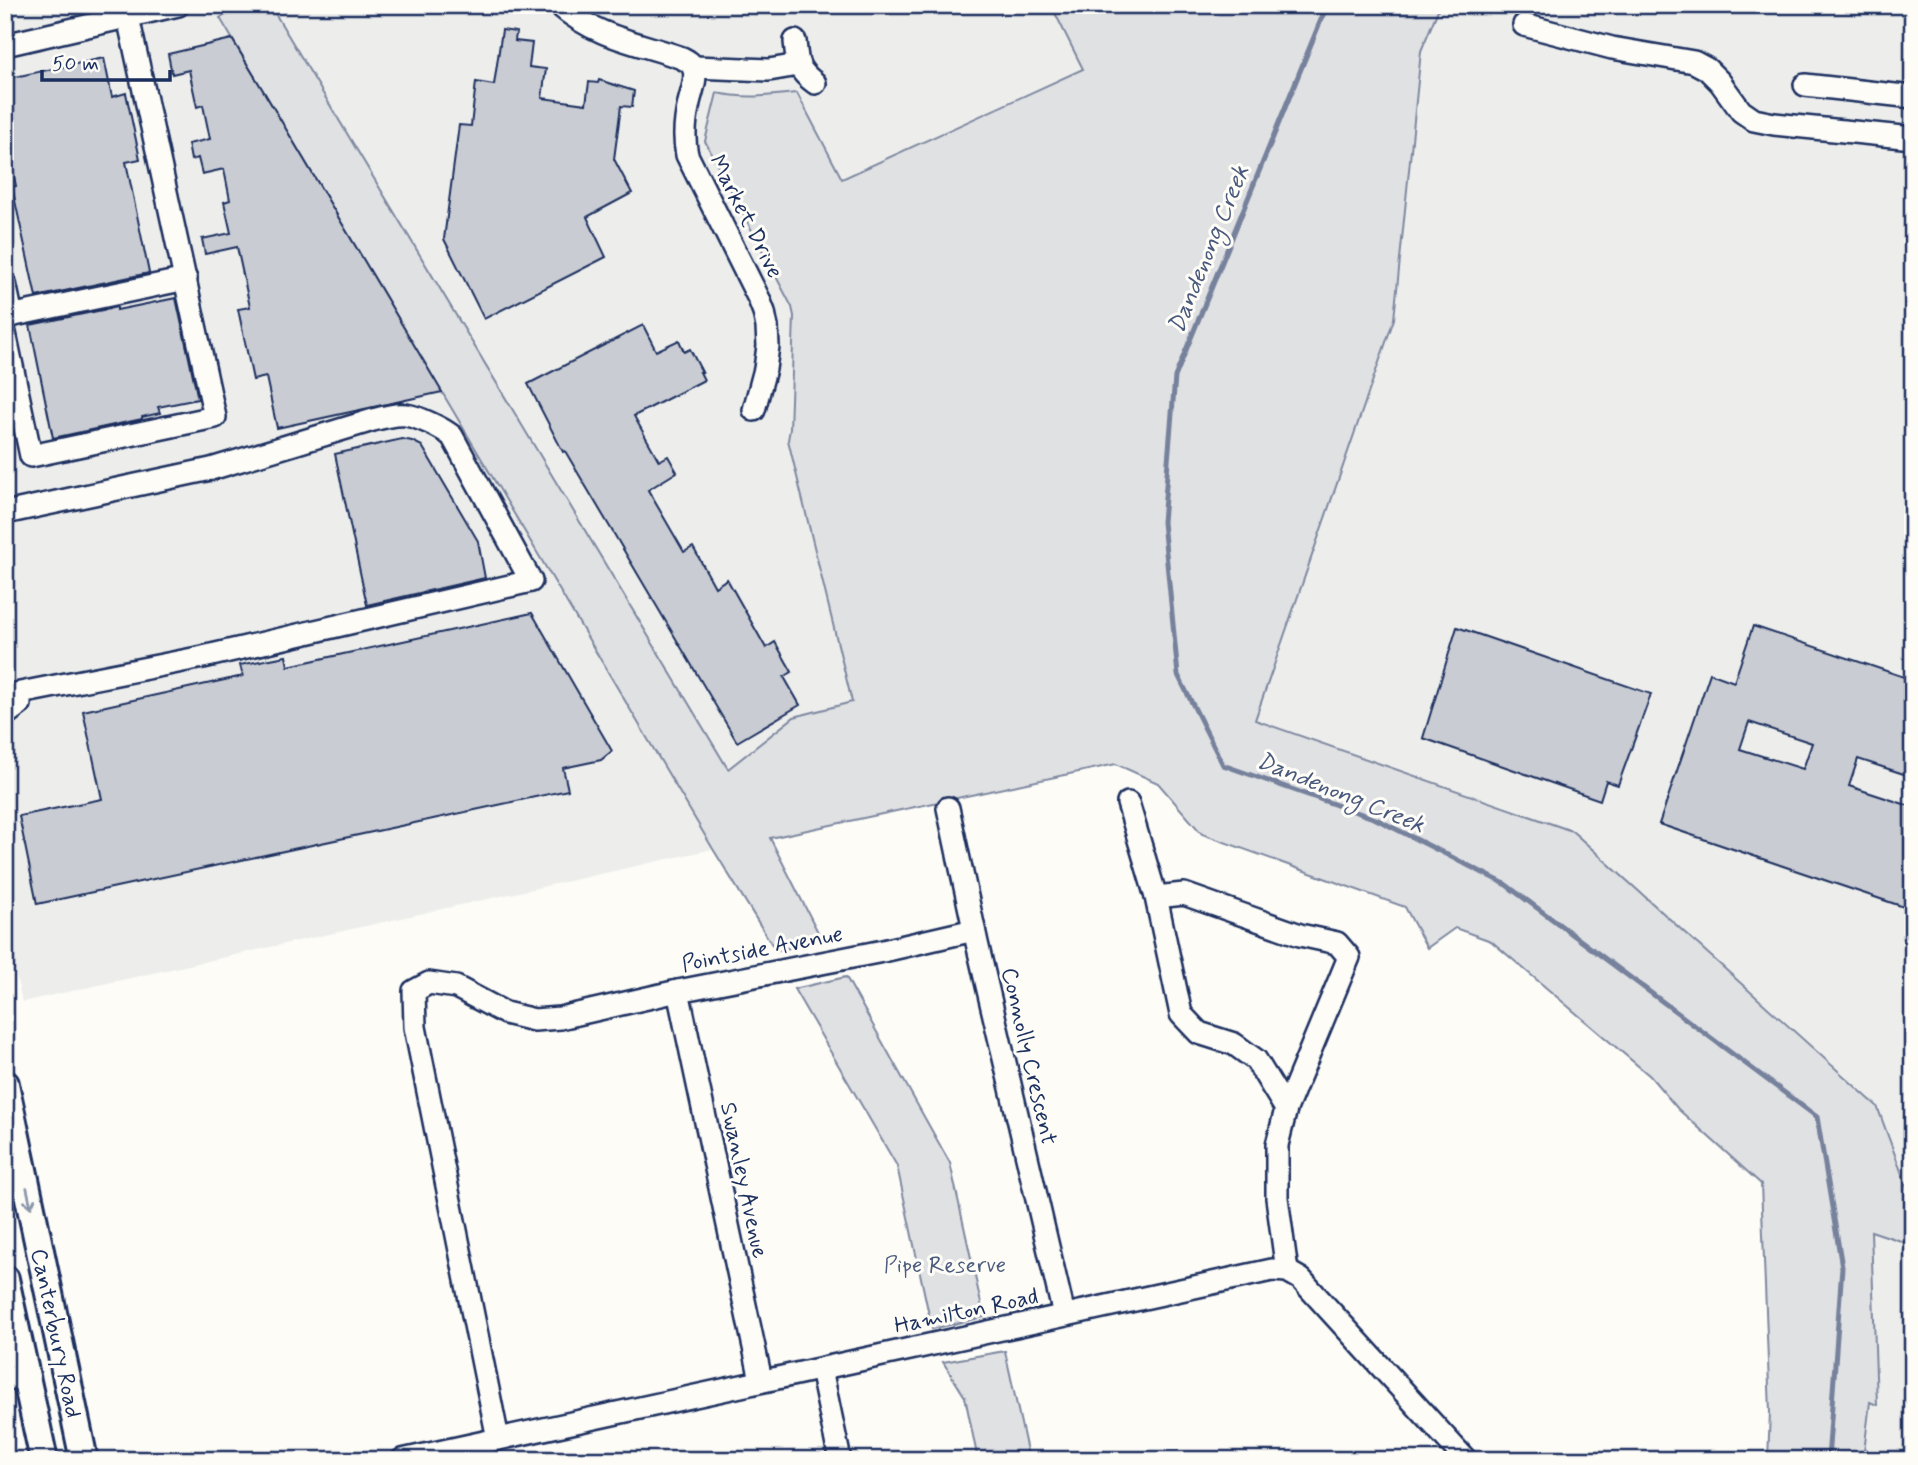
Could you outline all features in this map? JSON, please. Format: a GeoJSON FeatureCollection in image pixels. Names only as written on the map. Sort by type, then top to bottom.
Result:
{"type":"FeatureCollection","features":[{"type":"Feature","properties":{"kind":"main road","name":"Canterbury Road"},"geometry":{"type":"LineString","coordinates":[[5,1084],[84,1460]]}},
{"type":"Feature","properties":{"kind":"main road","name":"Canterbury Road"},"geometry":{"type":"LineString","coordinates":[[5,1279],[16,1378],[44,1460]]}},
{"type":"Feature","properties":{"kind":"street"},"geometry":{"type":"LineString","coordinates":[[5,46],[178,5]]}},
{"type":"Feature","properties":{"kind":"street"},"geometry":{"type":"LineString","coordinates":[[559,5],[574,17],[605,34],[676,56],[694,67],[769,70],[798,65]]}},
{"type":"Feature","properties":{"kind":"street"},"geometry":{"type":"LineString","coordinates":[[5,284],[8,322],[31,456],[215,417],[128,17]]}},
{"type":"Feature","properties":{"kind":"street"},"geometry":{"type":"LineString","coordinates":[[1524,25],[1612,48],[1694,62],[1707,69],[1741,111],[1754,120],[1913,138]]}},
{"type":"Feature","properties":{"kind":"street"},"geometry":{"type":"LineString","coordinates":[[795,41],[798,65],[815,83]]}},
{"type":"Feature","properties":{"kind":"street","name":"Market Drive"},"geometry":{"type":"LineString","coordinates":[[694,67],[695,77],[685,123],[687,155],[759,299],[767,327],[765,369],[754,410]]}},
{"type":"Feature","properties":{"kind":"street"},"geometry":{"type":"LineString","coordinates":[[1805,85],[1913,97]]}},
{"type":"Feature","properties":{"kind":"street"},"geometry":{"type":"LineString","coordinates":[[8,322],[186,279]]}},
{"type":"Feature","properties":{"kind":"street"},"geometry":{"type":"LineString","coordinates":[[5,513],[211,469],[373,419],[408,415],[452,436],[531,581],[202,657],[66,685],[9,706]]}},
{"type":"Feature","properties":{"kind":"street"},"geometry":{"type":"LineString","coordinates":[[1128,803],[1156,897],[1181,1014],[1199,1033],[1234,1044],[1256,1060],[1286,1109]]}},
{"type":"Feature","properties":{"kind":"street","name":"Connolly Crescent"},"geometry":{"type":"LineString","coordinates":[[948,808],[1065,1315]]}},
{"type":"Feature","properties":{"kind":"street"},"geometry":{"type":"LineString","coordinates":[[1156,897],[1184,894],[1300,935],[1337,943],[1349,957],[1286,1109],[1277,1145],[1277,1198],[1287,1271],[1301,1279],[1466,1460]]}},
{"type":"Feature","properties":{"kind":"street","name":"Pointside Avenue"},"geometry":{"type":"LineString","coordinates":[[498,1439],[415,1027],[414,991],[429,983],[456,988],[505,1013],[534,1020],[560,1018],[974,930]]}},
{"type":"Feature","properties":{"kind":"street","name":"Swanley Avenue"},"geometry":{"type":"LineString","coordinates":[[678,991],[761,1380]]}},
{"type":"Feature","properties":{"kind":"street","name":"Hamilton Road"},"geometry":{"type":"LineString","coordinates":[[402,1460],[1272,1270],[1287,1271]]}},
{"type":"Feature","properties":{"kind":"street"},"geometry":{"type":"LineString","coordinates":[[821,1368],[840,1460]]}},
{"type":"Feature","properties":{"kind":"shaded area"},"geometry":{"type":"Polygon","coordinates":[[[5,5],[1051,5],[1084,69],[842,179],[797,93],[751,97],[717,93],[795,316],[788,440],[852,703],[794,717],[769,839],[713,849],[22,1002],[5,925],[5,5]]]}},
{"type":"Feature","properties":{"kind":"shaded area"},"geometry":{"type":"Polygon","coordinates":[[[1440,5],[1913,5],[1913,1204],[1877,1106],[1255,720],[1394,319],[1421,51],[1440,5]]]}},
{"type":"Feature","properties":{"kind":"shaded area"},"geometry":{"type":"Polygon","coordinates":[[[1871,1230],[1913,1245],[1913,1460],[1863,1460],[1870,1401],[1877,1404],[1871,1230]]]}},
{"type":"Feature","properties":{"kind":"green space"},"geometry":{"type":"Polygon","coordinates":[[[244,5],[270,5],[728,769],[794,717],[852,702],[788,440],[794,316],[792,307],[705,141],[717,93],[767,96],[797,93],[842,179],[1083,69],[1051,5],[1440,5],[1421,51],[1394,319],[1255,720],[1572,831],[1877,1106],[1913,1204],[1913,1245],[1871,1231],[1877,1405],[1870,1402],[1863,1460],[1768,1460],[1770,1412],[1761,1184],[1678,1109],[1650,1076],[1491,941],[1455,928],[1427,948],[1405,907],[1202,834],[1158,783],[1116,764],[770,838],[822,940],[776,951],[220,18],[244,5]]]}},
{"type":"Feature","properties":{"kind":"green space","name":"Pipe Reserve"},"geometry":{"type":"Polygon","coordinates":[[[846,977],[950,1163],[984,1317],[932,1329],[897,1166],[794,989],[846,977]]]}},
{"type":"Feature","properties":{"kind":"green space"},"geometry":{"type":"Polygon","coordinates":[[[1005,1351],[1029,1460],[978,1460],[965,1397],[943,1362],[1005,1351]]]}},
{"type":"Feature","properties":{"kind":"building"},"geometry":{"type":"Polygon","coordinates":[[[502,30],[516,32],[515,41],[532,43],[529,67],[546,69],[542,98],[586,104],[589,82],[598,83],[599,80],[634,91],[632,107],[621,106],[614,159],[632,193],[587,217],[606,257],[484,319],[444,239],[459,125],[471,126],[476,82],[494,85],[502,30]]]}},
{"type":"Feature","properties":{"kind":"building"},"geometry":{"type":"Polygon","coordinates":[[[232,39],[442,392],[277,428],[266,377],[253,380],[238,309],[250,307],[237,247],[205,254],[202,239],[231,233],[224,202],[230,200],[224,169],[202,174],[198,158],[191,160],[188,144],[210,139],[203,105],[197,107],[189,70],[172,74],[168,54],[232,39]]]}},
{"type":"Feature","properties":{"kind":"building"},"geometry":{"type":"Polygon","coordinates":[[[104,58],[112,97],[126,93],[140,159],[126,162],[149,273],[36,297],[12,187],[16,186],[5,134],[5,79],[104,58]]]}},
{"type":"Feature","properties":{"kind":"building"},"geometry":{"type":"Polygon","coordinates":[[[176,298],[198,399],[158,407],[160,413],[142,419],[53,438],[30,325],[176,298]]]}},
{"type":"Feature","properties":{"kind":"building"},"geometry":{"type":"Polygon","coordinates":[[[643,325],[656,351],[679,340],[684,352],[690,349],[704,380],[634,416],[659,461],[668,456],[677,472],[648,490],[684,552],[693,547],[715,587],[727,579],[766,648],[775,642],[792,672],[784,677],[800,705],[737,742],[565,451],[563,452],[528,384],[643,325]]]}},
{"type":"Feature","properties":{"kind":"building"},"geometry":{"type":"Polygon","coordinates":[[[402,439],[422,446],[478,541],[485,578],[367,605],[335,454],[402,439]]]}},
{"type":"Feature","properties":{"kind":"building"},"geometry":{"type":"Polygon","coordinates":[[[532,613],[612,751],[601,760],[563,768],[568,790],[37,904],[19,816],[102,799],[83,711],[243,676],[240,665],[286,656],[288,666],[532,613]]]}},
{"type":"Feature","properties":{"kind":"building"},"geometry":{"type":"Polygon","coordinates":[[[1753,626],[1913,680],[1913,777],[1858,759],[1849,786],[1913,807],[1913,910],[1659,824],[1710,673],[1734,682],[1753,626]],[[1749,722],[1740,749],[1803,769],[1812,743],[1749,722]]]}},
{"type":"Feature","properties":{"kind":"building"},"geometry":{"type":"Polygon","coordinates":[[[1457,627],[1651,694],[1618,785],[1606,781],[1600,800],[1423,738],[1457,627]]]}},
{"type":"Feature","properties":{"kind":"waterway","name":"Dandenong Creek"},"geometry":{"type":"LineString","coordinates":[[1327,5],[1175,377],[1163,522],[1178,675],[1223,765],[1376,819],[1505,884],[1817,1117],[1842,1267],[1828,1460]]}}]}
